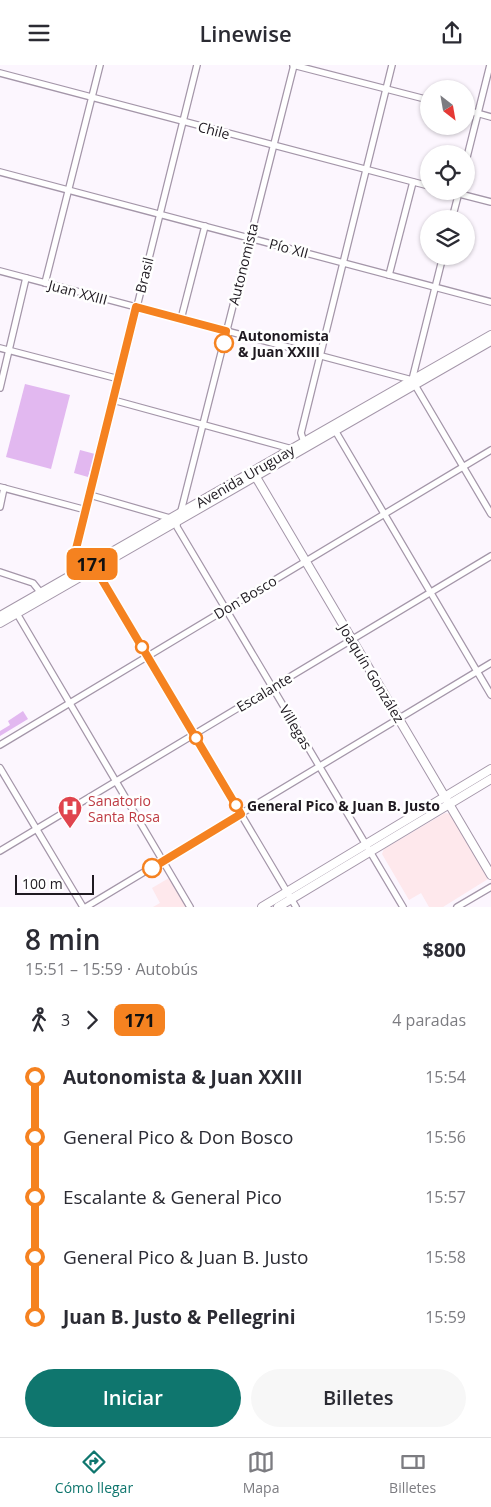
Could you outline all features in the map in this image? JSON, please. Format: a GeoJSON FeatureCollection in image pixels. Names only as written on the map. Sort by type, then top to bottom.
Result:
{"type":"FeatureCollection","features":[{"type":"Feature","properties":{"kind":"main road","name":"Avenida Uruguay"},"geometry":{"type":"LineString","coordinates":[[0,617],[33,604],[94,566],[491,335]]}},
{"type":"Feature","properties":{"kind":"main road","name":"Avenida Uruguay"},"geometry":{"type":"LineString","coordinates":[[413,382],[491,341]]}},
{"type":"Feature","properties":{"kind":"main road","name":"Avenida Uruguay"},"geometry":{"type":"LineString","coordinates":[[174,520],[181,513],[254,474]]}},
{"type":"Feature","properties":{"kind":"main road","name":"Joaquín González"},"geometry":{"type":"LineString","coordinates":[[254,474],[491,875]]}},
{"type":"Feature","properties":{"kind":"main road","name":"Avenida Uruguay"},"geometry":{"type":"LineString","coordinates":[[0,623],[41,593],[78,572],[94,566]]}},
{"type":"Feature","properties":{"kind":"main road"},"geometry":{"type":"LineString","coordinates":[[33,604],[41,597],[41,593]]}},
{"type":"Feature","properties":{"kind":"main road"},"geometry":{"type":"LineString","coordinates":[[262,907],[289,895],[368,848],[447,800],[491,769]]}},
{"type":"Feature","properties":{"kind":"main road"},"geometry":{"type":"LineString","coordinates":[[447,800],[491,779]]}},
{"type":"Feature","properties":{"kind":"main road"},"geometry":{"type":"LineString","coordinates":[[278,907],[289,895]]}},
{"type":"Feature","properties":{"kind":"street"},"geometry":{"type":"LineString","coordinates":[[45,283],[100,65]]}},
{"type":"Feature","properties":{"kind":"street","name":"Brasil"},"geometry":{"type":"LineString","coordinates":[[78,572],[73,561],[197,65]]}},
{"type":"Feature","properties":{"kind":"street"},"geometry":{"type":"LineString","coordinates":[[294,65],[420,98]]}},
{"type":"Feature","properties":{"kind":"street","name":"Autonomista"},"geometry":{"type":"LineString","coordinates":[[181,513],[294,65]]}},
{"type":"Feature","properties":{"kind":"street"},"geometry":{"type":"LineString","coordinates":[[113,400],[203,425],[300,447],[300,433],[392,65]]}},
{"type":"Feature","properties":{"kind":"street"},"geometry":{"type":"LineString","coordinates":[[470,145],[490,65]]}},
{"type":"Feature","properties":{"kind":"street","name":"Chile"},"geometry":{"type":"LineString","coordinates":[[0,73],[420,184]]}},
{"type":"Feature","properties":{"kind":"street"},"geometry":{"type":"LineString","coordinates":[[475,112],[491,117]]}},
{"type":"Feature","properties":{"kind":"street","name":"Pío XII"},"geometry":{"type":"LineString","coordinates":[[0,172],[491,302]]}},
{"type":"Feature","properties":{"kind":"street"},"geometry":{"type":"LineString","coordinates":[[389,275],[413,182]]}},
{"type":"Feature","properties":{"kind":"street"},"geometry":{"type":"LineString","coordinates":[[475,198],[491,202]]}},
{"type":"Feature","properties":{"kind":"street"},"geometry":{"type":"LineString","coordinates":[[181,319],[204,226]]}},
{"type":"Feature","properties":{"kind":"street"},"geometry":{"type":"LineString","coordinates":[[441,265],[413,382],[491,514]]}},
{"type":"Feature","properties":{"kind":"street","name":"Juan XXIII"},"geometry":{"type":"LineString","coordinates":[[0,271],[413,382]]}},
{"type":"Feature","properties":{"kind":"street"},"geometry":{"type":"LineString","coordinates":[[0,388],[26,278]]}},
{"type":"Feature","properties":{"kind":"street"},"geometry":{"type":"LineString","coordinates":[[0,348],[119,379]]}},
{"type":"Feature","properties":{"kind":"street"},"geometry":{"type":"LineString","coordinates":[[334,428],[491,695]]}},
{"type":"Feature","properties":{"kind":"street","name":"Don Bosco"},"geometry":{"type":"LineString","coordinates":[[0,745],[491,449]]}},
{"type":"Feature","properties":{"kind":"street"},"geometry":{"type":"LineString","coordinates":[[0,507],[2,488],[86,510]]}},
{"type":"Feature","properties":{"kind":"street"},"geometry":{"type":"LineString","coordinates":[[90,495],[174,520]]}},
{"type":"Feature","properties":{"kind":"street","name":"Villegas"},"geometry":{"type":"LineString","coordinates":[[174,520],[403,907]]}},
{"type":"Feature","properties":{"kind":"street","name":"Escalante"},"geometry":{"type":"LineString","coordinates":[[0,851],[491,556]]}},
{"type":"Feature","properties":{"kind":"street"},"geometry":{"type":"LineString","coordinates":[[94,566],[296,907]]}},
{"type":"Feature","properties":{"kind":"street"},"geometry":{"type":"LineString","coordinates":[[0,573],[33,583],[41,593]]}},
{"type":"Feature","properties":{"kind":"street"},"geometry":{"type":"LineString","coordinates":[[15,611],[190,907]]}},
{"type":"Feature","properties":{"kind":"street"},"geometry":{"type":"LineString","coordinates":[[0,768],[85,907],[491,663]]}},
{"type":"Feature","properties":{"kind":"street"},"geometry":{"type":"LineString","coordinates":[[457,907],[491,887]]}},
{"type":"Feature","properties":{"kind":"shaded area"},"geometry":{"type":"Polygon","coordinates":[[[25,384],[70,395],[51,469],[6,457],[25,384]]]}},
{"type":"Feature","properties":{"kind":"shaded area"},"geometry":{"type":"Polygon","coordinates":[[[80,450],[95,454],[88,477],[74,473],[80,450]]]}},
{"type":"Feature","properties":{"kind":"shaded area"},"geometry":{"type":"Polygon","coordinates":[[[23,711],[28,719],[0,736],[0,731],[10,725],[8,721],[23,711]]]}},
{"type":"Feature","properties":{"kind":"shaded area"},"geometry":{"type":"Polygon","coordinates":[[[445,813],[451,814],[488,879],[443,907],[429,907],[421,893],[409,900],[382,854],[384,849],[445,813]]]}},
{"type":"Feature","properties":{"kind":"shaded area"},"geometry":{"type":"Polygon","coordinates":[[[169,878],[186,907],[153,907],[160,903],[152,888],[169,878]]]}},
{"type":"Feature","properties":{"kind":"bus line","name":"171"},"geometry":{"type":"LineString","coordinates":[[152,868],[241,814],[92,563],[78,572],[73,561],[136,307],[226,331],[224,343]]}},
{"type":"Feature","properties":{"kind":"place","name":"Autonomista & Juan XXIII"},"geometry":{"type":"Point","coordinates":[224,343]}},
{"type":"Feature","properties":{"kind":"place","name":"General Pico & Juan B. Justo"},"geometry":{"type":"Point","coordinates":[236,805]}},
{"type":"Feature","properties":{"kind":"place","name":"Sanatorio Santa Rosa"},"geometry":{"type":"Point","coordinates":[70,829]}}]}
